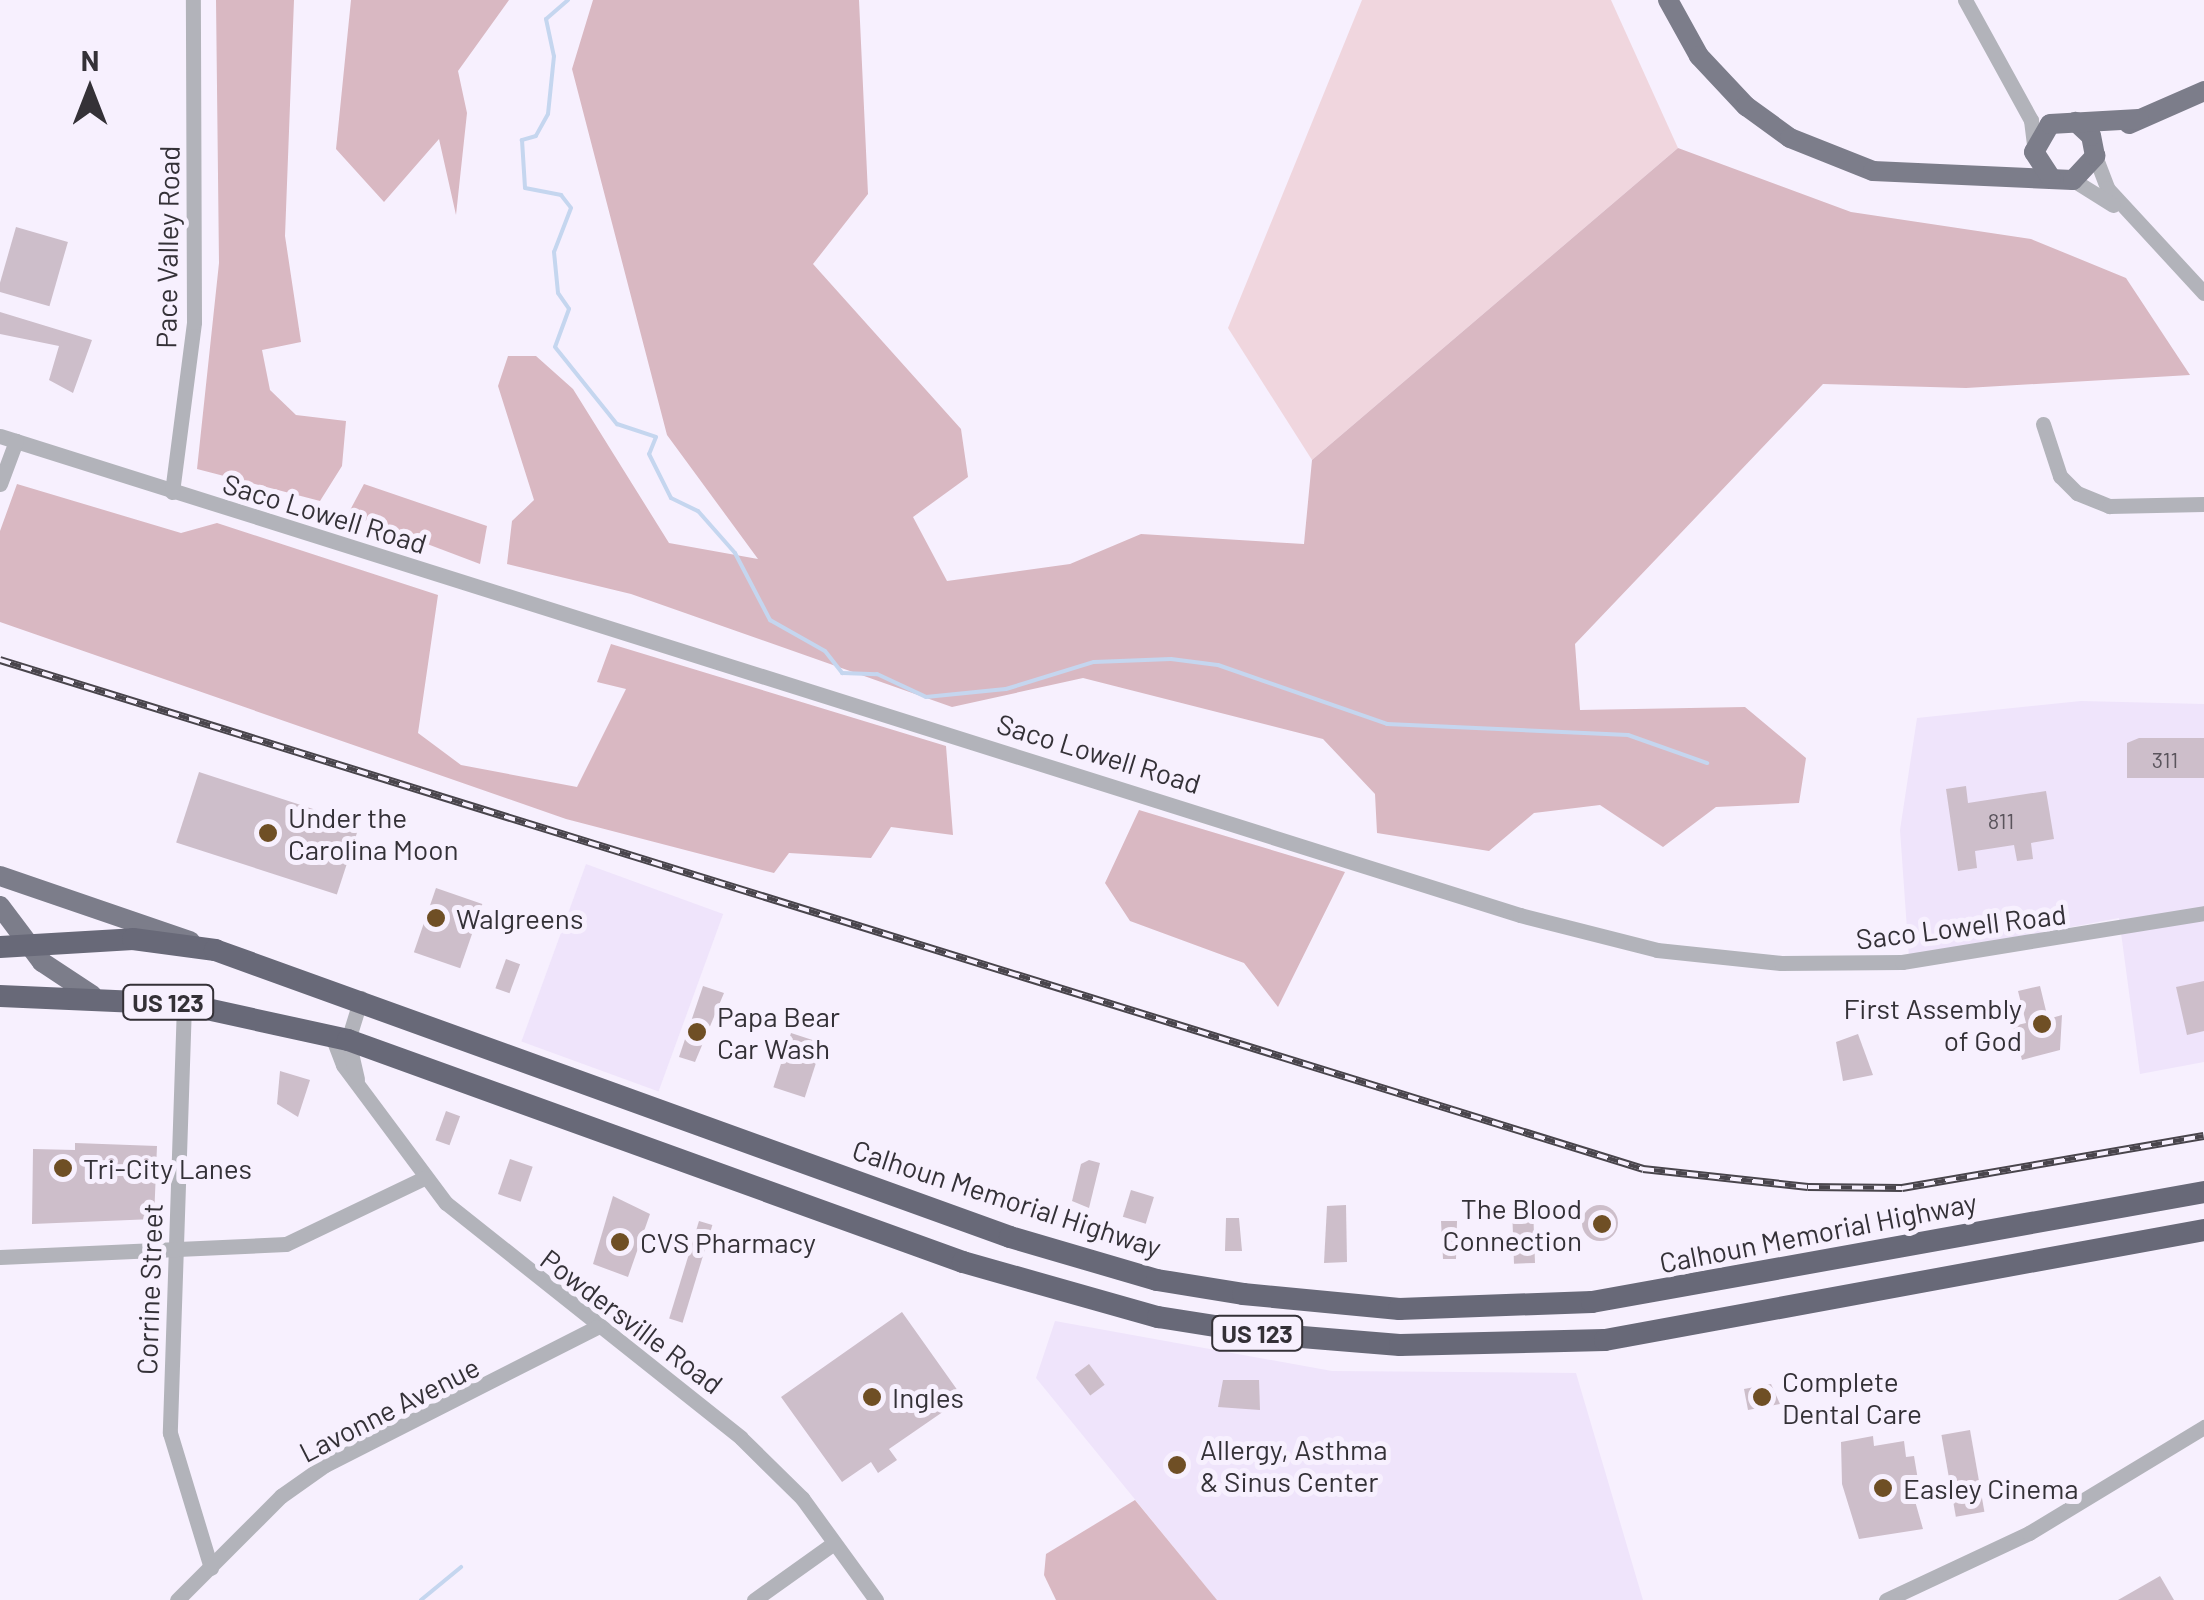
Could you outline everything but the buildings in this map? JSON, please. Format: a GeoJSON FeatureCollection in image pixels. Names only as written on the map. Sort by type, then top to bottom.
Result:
{"type":"FeatureCollection","features":[{"type":"Feature","properties":{"kind":"highway","name":"Calhoun Memorial Highway"},"geometry":{"type":"LineString","coordinates":[[0,947],[27,942],[133,939],[215,950],[361,998],[950,1215],[1157,1280],[1399,1308],[1655,1293],[2204,1192]]}},
{"type":"Feature","properties":{"kind":"highway","name":"US 123"},"geometry":{"type":"LineString","coordinates":[[0,996],[92,995],[184,1004],[340,1038],[936,1252],[1158,1317],[1400,1345],[1661,1332],[2204,1230]]}},
{"type":"Feature","properties":{"kind":"highway"},"geometry":{"type":"LineString","coordinates":[[418,1063],[453,1062],[466,1037]]}},
{"type":"Feature","properties":{"kind":"highway"},"geometry":{"type":"LineString","coordinates":[[481,1087],[494,1064],[539,1064]]}},
{"type":"Feature","properties":{"kind":"highway"},"geometry":{"type":"LineString","coordinates":[[560,1117],[572,1076]]}},
{"type":"Feature","properties":{"kind":"highway"},"geometry":{"type":"LineString","coordinates":[[936,1252],[950,1215]]}},
{"type":"Feature","properties":{"kind":"highway"},"geometry":{"type":"LineString","coordinates":[[1655,1293],[1661,1332]]}},
{"type":"Feature","properties":{"kind":"highway"},"geometry":{"type":"LineString","coordinates":[[1399,1308],[1400,1345]]}},
{"type":"Feature","properties":{"kind":"main road"},"geometry":{"type":"LineString","coordinates":[[1668,0],[1699,56],[1790,138],[1872,171],[2062,180],[2139,119],[2204,91]]}},
{"type":"Feature","properties":{"kind":"main road"},"geometry":{"type":"LineString","coordinates":[[1983,176],[2034,149],[2044,128],[2070,121],[2139,119]]}},
{"type":"Feature","properties":{"kind":"main road"},"geometry":{"type":"LineString","coordinates":[[2070,121],[2095,153]]}},
{"type":"Feature","properties":{"kind":"main road"},"geometry":{"type":"LineString","coordinates":[[2034,149],[2062,180]]}},
{"type":"Feature","properties":{"kind":"main road"},"geometry":{"type":"LineString","coordinates":[[0,876],[215,950]]}},
{"type":"Feature","properties":{"kind":"main road"},"geometry":{"type":"LineString","coordinates":[[0,906],[50,970],[92,995]]}},
{"type":"Feature","properties":{"kind":"street","name":"Pace Valley Road"},"geometry":{"type":"LineString","coordinates":[[172,492],[194,322],[193,0]]}},
{"type":"Feature","properties":{"kind":"street"},"geometry":{"type":"LineString","coordinates":[[1965,0],[2020,97],[2034,149]]}},
{"type":"Feature","properties":{"kind":"street"},"geometry":{"type":"LineString","coordinates":[[2020,97],[2070,121]]}},
{"type":"Feature","properties":{"kind":"street"},"geometry":{"type":"LineString","coordinates":[[2095,153],[2097,172],[2136,222],[2204,293]]}},
{"type":"Feature","properties":{"kind":"street"},"geometry":{"type":"LineString","coordinates":[[2062,180],[2136,222]]}},
{"type":"Feature","properties":{"kind":"street"},"geometry":{"type":"LineString","coordinates":[[2043,424],[2060,476],[2077,494],[2108,506],[2204,504]]}},
{"type":"Feature","properties":{"kind":"street","name":"Saco Lowell Road"},"geometry":{"type":"LineString","coordinates":[[8,438],[172,492],[1108,779],[1520,915],[1657,950],[1780,964],[1902,962],[2204,913]]}},
{"type":"Feature","properties":{"kind":"street"},"geometry":{"type":"LineString","coordinates":[[0,484],[8,438]]}},
{"type":"Feature","properties":{"kind":"street"},"geometry":{"type":"LineString","coordinates":[[340,1038],[361,998]]}},
{"type":"Feature","properties":{"kind":"street","name":"Corrine Street"},"geometry":{"type":"LineString","coordinates":[[184,1004],[172,1460],[211,1568]]}},
{"type":"Feature","properties":{"kind":"street","name":"Powdersville Road"},"geometry":{"type":"LineString","coordinates":[[340,1038],[358,1083],[424,1178],[500,1251],[740,1438],[834,1543],[876,1600]]}},
{"type":"Feature","properties":{"kind":"street"},"geometry":{"type":"LineString","coordinates":[[0,1256],[176,1252],[286,1244],[424,1178]]}},
{"type":"Feature","properties":{"kind":"street","name":"Lavonne Avenue"},"geometry":{"type":"LineString","coordinates":[[177,1600],[281,1496],[325,1466],[597,1326]]}},
{"type":"Feature","properties":{"kind":"street"},"geometry":{"type":"LineString","coordinates":[[1886,1600],[2029,1534],[2204,1427]]}},
{"type":"Feature","properties":{"kind":"street"},"geometry":{"type":"LineString","coordinates":[[754,1600],[834,1543]]}},
{"type":"Feature","properties":{"kind":"shaded area"},"geometry":{"type":"Polygon","coordinates":[[[216,0],[294,0],[285,236],[301,342],[262,350],[270,390],[296,415],[346,421],[342,466],[320,501],[197,469],[219,263],[216,0]]]}},
{"type":"Feature","properties":{"kind":"shaded area"},"geometry":{"type":"Polygon","coordinates":[[[351,0],[509,0],[458,71],[467,113],[456,215],[439,139],[384,202],[336,149],[351,0]]]}},
{"type":"Feature","properties":{"kind":"shaded area"},"geometry":{"type":"Polygon","coordinates":[[[593,0],[859,0],[868,194],[813,264],[961,429],[968,477],[913,517],[947,581],[1070,564],[1141,534],[1304,544],[1312,460],[1678,148],[1851,212],[2031,239],[2126,278],[2190,375],[1966,388],[1823,384],[1575,644],[1580,710],[1745,707],[1806,758],[1799,803],[1716,807],[1663,847],[1600,805],[1534,813],[1489,851],[1377,833],[1375,794],[1323,739],[1083,678],[952,707],[631,594],[507,564],[512,521],[534,500],[498,386],[508,356],[536,356],[573,389],[669,543],[758,559],[667,435],[572,69],[593,0]]]}},
{"type":"Feature","properties":{"kind":"shaded area"},"geometry":{"type":"Polygon","coordinates":[[[1362,0],[1611,0],[1678,148],[1312,460],[1228,328],[1362,0]]]}},
{"type":"Feature","properties":{"kind":"shaded area"},"geometry":{"type":"Polygon","coordinates":[[[17,484],[181,533],[217,523],[438,595],[418,733],[461,765],[577,787],[626,689],[597,682],[611,644],[946,746],[953,835],[891,827],[871,858],[789,853],[774,873],[566,819],[0,622],[0,531],[17,484]]]}},
{"type":"Feature","properties":{"kind":"shaded area"},"geometry":{"type":"Polygon","coordinates":[[[364,484],[487,526],[480,564],[348,514],[364,484]]]}},
{"type":"Feature","properties":{"kind":"shaded area"},"geometry":{"type":"Polygon","coordinates":[[[2081,701],[2204,704],[2204,1062],[2140,1074],[2119,918],[1909,958],[1900,830],[1917,718],[2081,701]]]}},
{"type":"Feature","properties":{"kind":"shaded area"},"geometry":{"type":"Polygon","coordinates":[[[1139,810],[1345,872],[1278,1007],[1244,963],[1130,921],[1105,883],[1139,810]]]}},
{"type":"Feature","properties":{"kind":"shaded area"},"geometry":{"type":"Polygon","coordinates":[[[586,864],[723,914],[659,1092],[521,1042],[586,864]]]}},
{"type":"Feature","properties":{"kind":"shaded area"},"geometry":{"type":"Polygon","coordinates":[[[1055,1321],[1332,1371],[1576,1373],[1643,1600],[1217,1600],[1036,1378],[1055,1321]]]}},
{"type":"Feature","properties":{"kind":"shaded area"},"geometry":{"type":"Polygon","coordinates":[[[1135,1500],[1217,1600],[1056,1600],[1044,1575],[1046,1554],[1135,1500]]]}},
{"type":"Feature","properties":{"kind":"waterway"},"geometry":{"type":"LineString","coordinates":[[568,0],[546,19],[554,56],[548,114],[536,136],[522,140],[525,188],[561,195],[571,208],[554,252],[558,293],[569,309],[555,347],[617,424],[656,437],[649,454],[671,498],[698,511],[735,553],[770,620],[825,651],[842,673],[877,674],[926,697],[1006,689],[1094,662],[1171,659],[1218,665],[1387,724],[1628,735],[1707,763]]}},
{"type":"Feature","properties":{"kind":"waterway"},"geometry":{"type":"LineString","coordinates":[[421,1600],[461,1567]]}},
{"type":"Feature","properties":{"kind":"railway"},"geometry":{"type":"LineString","coordinates":[[0,660],[1643,1169],[1808,1187],[1902,1188],[2204,1136]]}},
{"type":"Feature","properties":{"kind":"place","name":"Under the Carolina Moon"},"geometry":{"type":"Point","coordinates":[268,833]}},
{"type":"Feature","properties":{"kind":"place","name":"Walgreens"},"geometry":{"type":"Point","coordinates":[436,918]}},
{"type":"Feature","properties":{"kind":"place","name":"First Assembly of God"},"geometry":{"type":"Point","coordinates":[2042,1024]}},
{"type":"Feature","properties":{"kind":"place","name":"Papa Bear Car Wash"},"geometry":{"type":"Point","coordinates":[697,1032]}},
{"type":"Feature","properties":{"kind":"place","name":"Tri-City Lanes"},"geometry":{"type":"Point","coordinates":[63,1168]}},
{"type":"Feature","properties":{"kind":"place","name":"The Blood Connection"},"geometry":{"type":"Point","coordinates":[1602,1224]}},
{"type":"Feature","properties":{"kind":"place","name":"CVS Pharmacy"},"geometry":{"type":"Point","coordinates":[620,1242]}},
{"type":"Feature","properties":{"kind":"place","name":"Ingles"},"geometry":{"type":"Point","coordinates":[872,1397]}},
{"type":"Feature","properties":{"kind":"place","name":"Complete Dental Care"},"geometry":{"type":"Point","coordinates":[1762,1397]}},
{"type":"Feature","properties":{"kind":"place","name":"Allergy, Asthma & Sinus Center"},"geometry":{"type":"Point","coordinates":[1177,1465]}},
{"type":"Feature","properties":{"kind":"place","name":"Easley Cinema"},"geometry":{"type":"Point","coordinates":[1883,1488]}}]}
